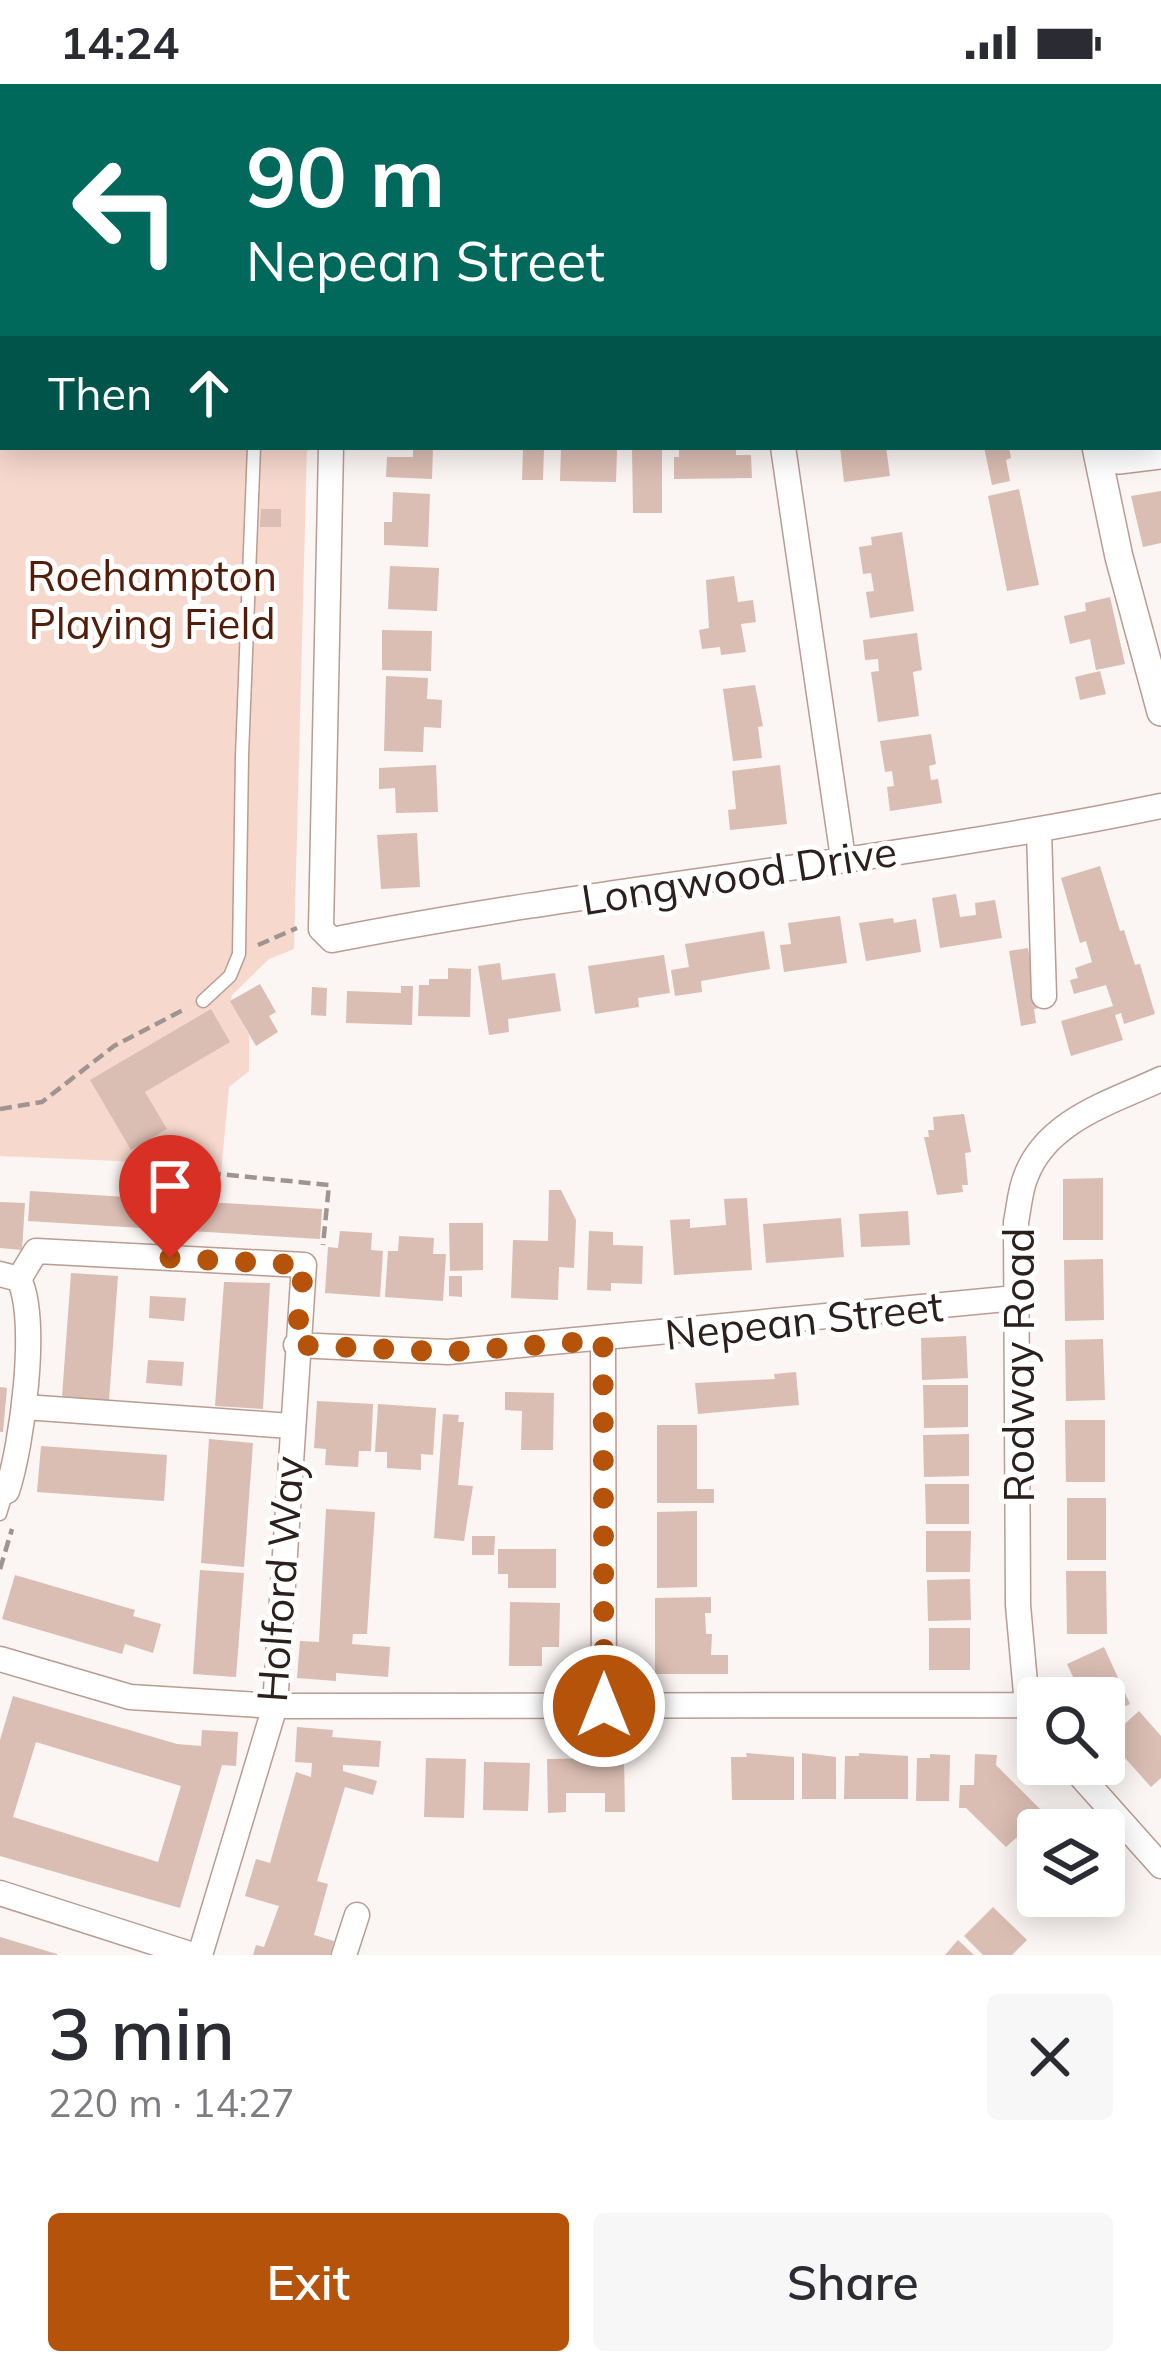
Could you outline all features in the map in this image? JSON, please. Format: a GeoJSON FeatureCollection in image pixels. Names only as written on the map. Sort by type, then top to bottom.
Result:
{"type":"FeatureCollection","features":[{"type":"Feature","properties":{"kind":"street"},"geometry":{"type":"LineString","coordinates":[[320,929],[331,450]]}},
{"type":"Feature","properties":{"kind":"street"},"geometry":{"type":"LineString","coordinates":[[783,450],[843,858]]}},
{"type":"Feature","properties":{"kind":"street"},"geometry":{"type":"LineString","coordinates":[[1097,450],[1161,712]]}},
{"type":"Feature","properties":{"kind":"street"},"geometry":{"type":"LineString","coordinates":[[1099,450],[1119,460],[1161,454]]}},
{"type":"Feature","properties":{"kind":"street","name":"Longwood Drive"},"geometry":{"type":"LineString","coordinates":[[320,929],[332,940],[1039,831],[1161,806]]}},
{"type":"Feature","properties":{"kind":"street"},"geometry":{"type":"LineString","coordinates":[[1039,831],[1043,996]]}},
{"type":"Feature","properties":{"kind":"street","name":"Rodway Road"},"geometry":{"type":"LineString","coordinates":[[1028,1677],[1018,1605],[1016,1298],[1016,1222],[1025,1175],[1045,1143],[1073,1120],[1161,1079]]}},
{"type":"Feature","properties":{"kind":"street"},"geometry":{"type":"LineString","coordinates":[[3,1502],[17,1461],[25,1407],[12,1353],[28,1298],[10,1276],[36,1251],[304,1265]]}},
{"type":"Feature","properties":{"kind":"street","name":"Holford Way"},"geometry":{"type":"LineString","coordinates":[[197,1955],[275,1706],[304,1265]]}},
{"type":"Feature","properties":{"kind":"street","name":"Nepean Street"},"geometry":{"type":"LineString","coordinates":[[296,1345],[448,1352],[1016,1298]]}},
{"type":"Feature","properties":{"kind":"street"},"geometry":{"type":"LineString","coordinates":[[603,1340],[604,1706]]}},
{"type":"Feature","properties":{"kind":"street"},"geometry":{"type":"LineString","coordinates":[[25,1407],[291,1426]]}},
{"type":"Feature","properties":{"kind":"street"},"geometry":{"type":"LineString","coordinates":[[0,1659],[130,1697],[275,1706],[1017,1713]]}},
{"type":"Feature","properties":{"kind":"street"},"geometry":{"type":"LineString","coordinates":[[1089,1785],[1161,1866]]}},
{"type":"Feature","properties":{"kind":"street"},"geometry":{"type":"LineString","coordinates":[[0,1893],[197,1955]]}},
{"type":"Feature","properties":{"kind":"street"},"geometry":{"type":"LineString","coordinates":[[344,1955],[358,1915]]}},
{"type":"Feature","properties":{"kind":"lane"},"geometry":{"type":"LineString","coordinates":[[203,1001],[230,976],[239,954],[254,450]]}},
{"type":"Feature","properties":{"kind":"path"},"geometry":{"type":"LineString","coordinates":[[239,954],[295,928],[320,929]]}},
{"type":"Feature","properties":{"kind":"path"},"geometry":{"type":"LineString","coordinates":[[0,1109],[42,1102],[113,1046],[203,1001]]}},
{"type":"Feature","properties":{"kind":"path"},"geometry":{"type":"LineString","coordinates":[[209,1174],[329,1185],[322,1252],[304,1265]]}},
{"type":"Feature","properties":{"kind":"green space","name":"Roehampton Playing Field"},"geometry":{"type":"Polygon","coordinates":[[[0,450],[307,450],[294,949],[269,959],[232,995],[249,1035],[249,1071],[229,1087],[221,1172],[0,1156],[0,450]]]}},
{"type":"Feature","properties":{"kind":"building"},"geometry":{"type":"Polygon","coordinates":[[[413,450],[433,450],[432,479],[386,477],[387,457],[413,457],[413,450]]]}},
{"type":"Feature","properties":{"kind":"building"},"geometry":{"type":"Polygon","coordinates":[[[523,450],[544,450],[543,480],[522,480],[523,450]]]}},
{"type":"Feature","properties":{"kind":"building"},"geometry":{"type":"Polygon","coordinates":[[[561,450],[617,450],[616,482],[560,481],[561,450]]]}},
{"type":"Feature","properties":{"kind":"building"},"geometry":{"type":"Polygon","coordinates":[[[632,450],[662,450],[662,513],[633,513],[632,450]]]}},
{"type":"Feature","properties":{"kind":"building"},"geometry":{"type":"Polygon","coordinates":[[[679,450],[736,450],[736,455],[751,455],[752,478],[674,479],[674,457],[679,457],[679,450]]]}},
{"type":"Feature","properties":{"kind":"building"},"geometry":{"type":"Polygon","coordinates":[[[840,450],[886,450],[890,476],[844,482],[840,450]]]}},
{"type":"Feature","properties":{"kind":"building"},"geometry":{"type":"Polygon","coordinates":[[[985,450],[1010,450],[1011,458],[1006,460],[1010,481],[992,485],[985,450]]]}},
{"type":"Feature","properties":{"kind":"building"},"geometry":{"type":"Polygon","coordinates":[[[1019,489],[1039,585],[1007,591],[988,496],[1019,489]]]}},
{"type":"Feature","properties":{"kind":"building"},"geometry":{"type":"Polygon","coordinates":[[[1161,491],[1161,543],[1143,547],[1131,496],[1161,491]]]}},
{"type":"Feature","properties":{"kind":"building"},"geometry":{"type":"Polygon","coordinates":[[[393,492],[430,494],[428,547],[384,545],[384,522],[392,522],[393,492]]]}},
{"type":"Feature","properties":{"kind":"building"},"geometry":{"type":"Polygon","coordinates":[[[261,509],[281,509],[281,527],[260,527],[261,509]]]}},
{"type":"Feature","properties":{"kind":"building"},"geometry":{"type":"Polygon","coordinates":[[[902,532],[914,611],[870,618],[866,592],[874,591],[871,573],[863,574],[859,547],[872,545],[871,537],[902,532]]]}},
{"type":"Feature","properties":{"kind":"building"},"geometry":{"type":"Polygon","coordinates":[[[390,566],[439,568],[437,611],[388,609],[390,566]]]}},
{"type":"Feature","properties":{"kind":"building"},"geometry":{"type":"Polygon","coordinates":[[[734,576],[738,602],[753,600],[756,622],[741,624],[746,652],[721,655],[720,647],[702,649],[699,630],[709,628],[706,580],[734,576]]]}},
{"type":"Feature","properties":{"kind":"building"},"geometry":{"type":"Polygon","coordinates":[[[1110,597],[1125,664],[1096,670],[1090,639],[1070,644],[1064,616],[1086,611],[1085,603],[1110,597]]]}},
{"type":"Feature","properties":{"kind":"building"},"geometry":{"type":"Polygon","coordinates":[[[382,630],[432,631],[431,671],[382,670],[382,630]]]}},
{"type":"Feature","properties":{"kind":"building"},"geometry":{"type":"Polygon","coordinates":[[[917,633],[922,670],[913,672],[919,716],[878,722],[871,672],[879,671],[878,659],[865,660],[863,640],[917,633]]]}},
{"type":"Feature","properties":{"kind":"building"},"geometry":{"type":"Polygon","coordinates":[[[1100,671],[1106,694],[1080,700],[1075,677],[1100,671]]]}},
{"type":"Feature","properties":{"kind":"building"},"geometry":{"type":"Polygon","coordinates":[[[386,676],[428,678],[427,699],[442,700],[441,728],[424,727],[423,752],[384,751],[386,676]]]}},
{"type":"Feature","properties":{"kind":"building"},"geometry":{"type":"Polygon","coordinates":[[[755,685],[763,726],[758,727],[762,758],[733,761],[723,689],[755,685]]]}},
{"type":"Feature","properties":{"kind":"building"},"geometry":{"type":"Polygon","coordinates":[[[931,734],[936,764],[929,766],[931,780],[938,779],[942,803],[890,811],[887,787],[894,786],[892,771],[885,772],[880,741],[931,734]]]}},
{"type":"Feature","properties":{"kind":"building"},"geometry":{"type":"Polygon","coordinates":[[[436,765],[438,812],[396,813],[395,788],[379,789],[379,768],[436,765]]]}},
{"type":"Feature","properties":{"kind":"building"},"geometry":{"type":"Polygon","coordinates":[[[780,765],[787,824],[730,830],[728,810],[736,809],[732,771],[780,765]]]}},
{"type":"Feature","properties":{"kind":"building"},"geometry":{"type":"Polygon","coordinates":[[[417,833],[420,887],[381,889],[377,835],[417,833]]]}},
{"type":"Feature","properties":{"kind":"building"},"geometry":{"type":"Polygon","coordinates":[[[1100,866],[1120,931],[1124,930],[1135,965],[1140,964],[1155,1014],[1124,1024],[1121,1013],[1115,1015],[1123,1040],[1071,1056],[1061,1021],[1113,1006],[1106,985],[1074,994],[1070,980],[1078,978],[1075,968],[1092,962],[1086,941],[1080,943],[1061,878],[1100,866]]]}},
{"type":"Feature","properties":{"kind":"building"},"geometry":{"type":"Polygon","coordinates":[[[956,894],[960,917],[976,915],[975,903],[995,900],[1002,938],[940,948],[932,898],[956,894]]]}},
{"type":"Feature","properties":{"kind":"building"},"geometry":{"type":"Polygon","coordinates":[[[840,916],[847,963],[784,972],[780,945],[791,944],[788,923],[840,916]]]}},
{"type":"Feature","properties":{"kind":"building"},"geometry":{"type":"Polygon","coordinates":[[[893,918],[894,923],[916,919],[921,952],[866,961],[859,923],[893,918]]]}},
{"type":"Feature","properties":{"kind":"building"},"geometry":{"type":"Polygon","coordinates":[[[764,931],[770,969],[701,981],[702,992],[675,996],[671,970],[689,967],[685,944],[764,931]]]}},
{"type":"Feature","properties":{"kind":"building"},"geometry":{"type":"Polygon","coordinates":[[[1028,948],[1039,1008],[1034,1009],[1036,1023],[1021,1026],[1009,951],[1028,948]]]}},
{"type":"Feature","properties":{"kind":"building"},"geometry":{"type":"Polygon","coordinates":[[[664,955],[670,993],[638,998],[639,1007],[595,1014],[588,966],[664,955]]]}},
{"type":"Feature","properties":{"kind":"building"},"geometry":{"type":"Polygon","coordinates":[[[500,963],[502,980],[555,973],[561,1011],[508,1019],[509,1032],[489,1035],[478,966],[500,963]]]}},
{"type":"Feature","properties":{"kind":"building"},"geometry":{"type":"Polygon","coordinates":[[[448,968],[471,969],[470,1017],[418,1016],[419,985],[429,985],[429,979],[448,979],[448,968]]]}},
{"type":"Feature","properties":{"kind":"building"},"geometry":{"type":"Polygon","coordinates":[[[260,984],[276,1012],[269,1016],[278,1032],[256,1046],[230,1001],[260,984]]]}},
{"type":"Feature","properties":{"kind":"building"},"geometry":{"type":"Polygon","coordinates":[[[401,986],[413,986],[412,1025],[346,1023],[347,991],[401,993],[401,986]]]}},
{"type":"Feature","properties":{"kind":"building"},"geometry":{"type":"Polygon","coordinates":[[[312,987],[327,988],[326,1016],[311,1015],[312,987]]]}},
{"type":"Feature","properties":{"kind":"building"},"geometry":{"type":"Polygon","coordinates":[[[211,1009],[230,1042],[145,1092],[167,1129],[131,1150],[90,1080],[211,1009]]]}},
{"type":"Feature","properties":{"kind":"building"},"geometry":{"type":"Polygon","coordinates":[[[964,1114],[971,1152],[965,1153],[968,1185],[962,1185],[963,1192],[937,1195],[924,1137],[934,1130],[933,1117],[964,1114]]]}},
{"type":"Feature","properties":{"kind":"building"},"geometry":{"type":"Polygon","coordinates":[[[1103,1178],[1103,1240],[1063,1240],[1063,1179],[1103,1178]]]}},
{"type":"Feature","properties":{"kind":"building"},"geometry":{"type":"Polygon","coordinates":[[[549,1190],[561,1190],[576,1220],[574,1268],[559,1267],[558,1300],[511,1298],[513,1240],[548,1241],[549,1190]]]}},
{"type":"Feature","properties":{"kind":"building"},"geometry":{"type":"Polygon","coordinates":[[[30,1191],[322,1209],[320,1239],[28,1221],[30,1191]]]}},
{"type":"Feature","properties":{"kind":"building"},"geometry":{"type":"Polygon","coordinates":[[[747,1198],[752,1270],[674,1275],[670,1220],[690,1219],[690,1228],[726,1225],[724,1199],[747,1198]]]}},
{"type":"Feature","properties":{"kind":"building"},"geometry":{"type":"Polygon","coordinates":[[[0,1202],[25,1203],[22,1250],[0,1248],[0,1202]]]}},
{"type":"Feature","properties":{"kind":"building"},"geometry":{"type":"Polygon","coordinates":[[[908,1211],[910,1245],[861,1247],[859,1214],[908,1211]]]}},
{"type":"Feature","properties":{"kind":"building"},"geometry":{"type":"Polygon","coordinates":[[[841,1218],[844,1257],[766,1263],[763,1224],[841,1218]]]}},
{"type":"Feature","properties":{"kind":"building"},"geometry":{"type":"Polygon","coordinates":[[[449,1223],[483,1223],[483,1270],[450,1271],[449,1223]]]}},
{"type":"Feature","properties":{"kind":"building"},"geometry":{"type":"Polygon","coordinates":[[[340,1231],[372,1233],[371,1250],[383,1251],[380,1297],[325,1293],[328,1247],[338,1248],[340,1231]]]}},
{"type":"Feature","properties":{"kind":"building"},"geometry":{"type":"Polygon","coordinates":[[[589,1231],[613,1232],[613,1245],[643,1246],[642,1284],[611,1283],[611,1291],[587,1290],[589,1231]]]}},
{"type":"Feature","properties":{"kind":"building"},"geometry":{"type":"Polygon","coordinates":[[[399,1236],[434,1238],[433,1254],[446,1254],[443,1301],[385,1297],[388,1251],[398,1251],[399,1236]]]}},
{"type":"Feature","properties":{"kind":"building"},"geometry":{"type":"Polygon","coordinates":[[[1103,1259],[1104,1320],[1065,1321],[1064,1260],[1103,1259]]]}},
{"type":"Feature","properties":{"kind":"building"},"geometry":{"type":"Polygon","coordinates":[[[71,1273],[118,1276],[109,1400],[62,1397],[71,1273]]]}},
{"type":"Feature","properties":{"kind":"building"},"geometry":{"type":"Polygon","coordinates":[[[449,1276],[462,1276],[462,1297],[449,1296],[449,1276]]]}},
{"type":"Feature","properties":{"kind":"building"},"geometry":{"type":"Polygon","coordinates":[[[224,1282],[270,1283],[263,1409],[215,1406],[224,1282]]]}},
{"type":"Feature","properties":{"kind":"building"},"geometry":{"type":"Polygon","coordinates":[[[150,1296],[186,1298],[184,1321],[149,1318],[150,1296]]]}},
{"type":"Feature","properties":{"kind":"building"},"geometry":{"type":"Polygon","coordinates":[[[966,1336],[968,1378],[922,1380],[921,1338],[966,1336]]]}},
{"type":"Feature","properties":{"kind":"building"},"geometry":{"type":"Polygon","coordinates":[[[1103,1339],[1105,1400],[1066,1401],[1065,1340],[1103,1339]]]}},
{"type":"Feature","properties":{"kind":"building"},"geometry":{"type":"Polygon","coordinates":[[[148,1360],[184,1362],[182,1386],[146,1383],[148,1360]]]}},
{"type":"Feature","properties":{"kind":"building"},"geometry":{"type":"Polygon","coordinates":[[[796,1372],[799,1405],[698,1414],[695,1383],[775,1379],[774,1374],[796,1372]]]}},
{"type":"Feature","properties":{"kind":"building"},"geometry":{"type":"Polygon","coordinates":[[[923,1385],[968,1385],[968,1427],[924,1428],[923,1385]]]}},
{"type":"Feature","properties":{"kind":"building"},"geometry":{"type":"Polygon","coordinates":[[[0,1387],[7,1388],[3,1432],[0,1432],[0,1387]]]}},
{"type":"Feature","properties":{"kind":"building"},"geometry":{"type":"Polygon","coordinates":[[[505,1392],[554,1393],[553,1450],[521,1450],[522,1411],[505,1410],[505,1392]]]}},
{"type":"Feature","properties":{"kind":"building"},"geometry":{"type":"Polygon","coordinates":[[[317,1401],[373,1404],[371,1451],[359,1451],[358,1467],[325,1465],[326,1449],[314,1448],[317,1401]]]}},
{"type":"Feature","properties":{"kind":"building"},"geometry":{"type":"Polygon","coordinates":[[[378,1404],[436,1408],[433,1455],[421,1454],[421,1470],[387,1468],[387,1452],[375,1452],[378,1404]]]}},
{"type":"Feature","properties":{"kind":"building"},"geometry":{"type":"Polygon","coordinates":[[[443,1414],[459,1415],[458,1422],[464,1422],[458,1485],[473,1486],[464,1541],[434,1538],[443,1414]]]}},
{"type":"Feature","properties":{"kind":"building"},"geometry":{"type":"Polygon","coordinates":[[[1065,1420],[1105,1420],[1105,1482],[1066,1482],[1065,1420]]]}},
{"type":"Feature","properties":{"kind":"building"},"geometry":{"type":"Polygon","coordinates":[[[657,1425],[697,1425],[697,1489],[714,1489],[714,1503],[657,1503],[657,1425]]]}},
{"type":"Feature","properties":{"kind":"building"},"geometry":{"type":"Polygon","coordinates":[[[969,1434],[969,1476],[924,1477],[923,1435],[969,1434]]]}},
{"type":"Feature","properties":{"kind":"building"},"geometry":{"type":"Polygon","coordinates":[[[209,1439],[253,1443],[244,1567],[201,1563],[209,1439]]]}},
{"type":"Feature","properties":{"kind":"building"},"geometry":{"type":"Polygon","coordinates":[[[41,1446],[167,1455],[164,1501],[37,1492],[41,1446]]]}},
{"type":"Feature","properties":{"kind":"building"},"geometry":{"type":"Polygon","coordinates":[[[925,1484],[969,1484],[969,1524],[926,1524],[925,1484]]]}},
{"type":"Feature","properties":{"kind":"building"},"geometry":{"type":"Polygon","coordinates":[[[1067,1498],[1106,1498],[1106,1560],[1067,1560],[1067,1498]]]}},
{"type":"Feature","properties":{"kind":"building"},"geometry":{"type":"Polygon","coordinates":[[[326,1509],[375,1512],[367,1634],[353,1634],[352,1644],[390,1647],[388,1677],[336,1673],[336,1681],[297,1678],[300,1641],[319,1642],[326,1509]]]}},
{"type":"Feature","properties":{"kind":"building"},"geometry":{"type":"Polygon","coordinates":[[[697,1511],[697,1587],[657,1588],[657,1512],[697,1511]]]}},
{"type":"Feature","properties":{"kind":"building"},"geometry":{"type":"Polygon","coordinates":[[[926,1531],[971,1531],[970,1572],[926,1572],[926,1531]]]}},
{"type":"Feature","properties":{"kind":"building"},"geometry":{"type":"Polygon","coordinates":[[[472,1536],[495,1536],[494,1555],[472,1555],[472,1536]]]}},
{"type":"Feature","properties":{"kind":"building"},"geometry":{"type":"Polygon","coordinates":[[[498,1549],[556,1549],[556,1588],[508,1588],[508,1574],[498,1574],[498,1549]]]}},
{"type":"Feature","properties":{"kind":"building"},"geometry":{"type":"Polygon","coordinates":[[[200,1570],[244,1573],[236,1677],[193,1674],[200,1570]]]}},
{"type":"Feature","properties":{"kind":"building"},"geometry":{"type":"Polygon","coordinates":[[[1066,1571],[1106,1571],[1107,1634],[1067,1634],[1066,1571]]]}},
{"type":"Feature","properties":{"kind":"building"},"geometry":{"type":"Polygon","coordinates":[[[15,1575],[135,1610],[133,1616],[161,1624],[153,1653],[125,1644],[122,1654],[2,1619],[15,1575]]]}},
{"type":"Feature","properties":{"kind":"building"},"geometry":{"type":"Polygon","coordinates":[[[970,1579],[971,1620],[928,1621],[927,1580],[970,1579]]]}},
{"type":"Feature","properties":{"kind":"building"},"geometry":{"type":"Polygon","coordinates":[[[711,1597],[711,1613],[705,1613],[706,1634],[712,1634],[711,1655],[728,1655],[728,1674],[655,1674],[655,1598],[711,1597]]]}},
{"type":"Feature","properties":{"kind":"building"},"geometry":{"type":"Polygon","coordinates":[[[510,1602],[560,1603],[559,1647],[542,1647],[542,1666],[509,1666],[510,1602]]]}},
{"type":"Feature","properties":{"kind":"building"},"geometry":{"type":"Polygon","coordinates":[[[929,1628],[970,1628],[970,1670],[929,1670],[929,1628]]]}},
{"type":"Feature","properties":{"kind":"building"},"geometry":{"type":"Polygon","coordinates":[[[1104,1647],[1118,1677],[1073,1677],[1067,1664],[1104,1647]]]}},
{"type":"Feature","properties":{"kind":"building"},"geometry":{"type":"Polygon","coordinates":[[[13,1696],[177,1744],[201,1746],[202,1730],[238,1732],[236,1766],[222,1765],[180,1908],[0,1856],[0,1740],[13,1696]],[[36,1742],[13,1817],[158,1862],[181,1786],[36,1742]]]}},
{"type":"Feature","properties":{"kind":"building"},"geometry":{"type":"Polygon","coordinates":[[[1139,1711],[1161,1736],[1161,1778],[1151,1787],[1125,1758],[1125,1724],[1139,1711]]]}},
{"type":"Feature","properties":{"kind":"building"},"geometry":{"type":"Polygon","coordinates":[[[297,1727],[333,1730],[332,1737],[381,1741],[379,1767],[343,1765],[343,1771],[377,1781],[373,1795],[345,1787],[317,1881],[328,1884],[314,1935],[334,1941],[330,1955],[253,1955],[256,1945],[264,1947],[279,1906],[245,1896],[256,1859],[270,1863],[296,1772],[311,1777],[312,1763],[295,1762],[297,1727]]]}},
{"type":"Feature","properties":{"kind":"building"},"geometry":{"type":"Polygon","coordinates":[[[746,1753],[794,1757],[794,1800],[732,1800],[731,1757],[747,1757],[746,1753]]]}},
{"type":"Feature","properties":{"kind":"building"},"geometry":{"type":"Polygon","coordinates":[[[802,1753],[836,1757],[836,1799],[802,1799],[802,1753]]]}},
{"type":"Feature","properties":{"kind":"building"},"geometry":{"type":"Polygon","coordinates":[[[930,1754],[950,1755],[949,1801],[916,1801],[917,1758],[930,1758],[930,1754]]]}},
{"type":"Feature","properties":{"kind":"building"},"geometry":{"type":"Polygon","coordinates":[[[975,1754],[997,1755],[996,1765],[1040,1809],[1017,1809],[1017,1837],[1006,1847],[966,1808],[959,1808],[960,1785],[974,1785],[975,1754]]]}},
{"type":"Feature","properties":{"kind":"building"},"geometry":{"type":"Polygon","coordinates":[[[845,1756],[908,1756],[908,1799],[844,1799],[845,1756]]]}},
{"type":"Feature","properties":{"kind":"building"},"geometry":{"type":"Polygon","coordinates":[[[426,1758],[466,1759],[464,1818],[424,1817],[426,1758]]]}},
{"type":"Feature","properties":{"kind":"building"},"geometry":{"type":"Polygon","coordinates":[[[624,1758],[625,1812],[605,1812],[605,1793],[566,1793],[566,1812],[548,1813],[547,1759],[624,1758]]]}},
{"type":"Feature","properties":{"kind":"building"},"geometry":{"type":"Polygon","coordinates":[[[484,1762],[530,1763],[528,1811],[483,1810],[484,1762]]]}},
{"type":"Feature","properties":{"kind":"building"},"geometry":{"type":"Polygon","coordinates":[[[993,1907],[1027,1940],[1012,1955],[983,1955],[964,1936],[993,1907]]]}},
{"type":"Feature","properties":{"kind":"building"},"geometry":{"type":"Polygon","coordinates":[[[0,1937],[57,1954],[57,1955],[0,1955],[0,1937]]]}},
{"type":"Feature","properties":{"kind":"building"},"geometry":{"type":"Polygon","coordinates":[[[958,1940],[974,1955],[945,1955],[958,1940]]]}},
{"type":"Feature","properties":{"kind":"route"},"geometry":{"type":"LineString","coordinates":[[170,1258],[304,1265],[296,1345],[448,1352],[603,1340],[604,1706]]}}]}
